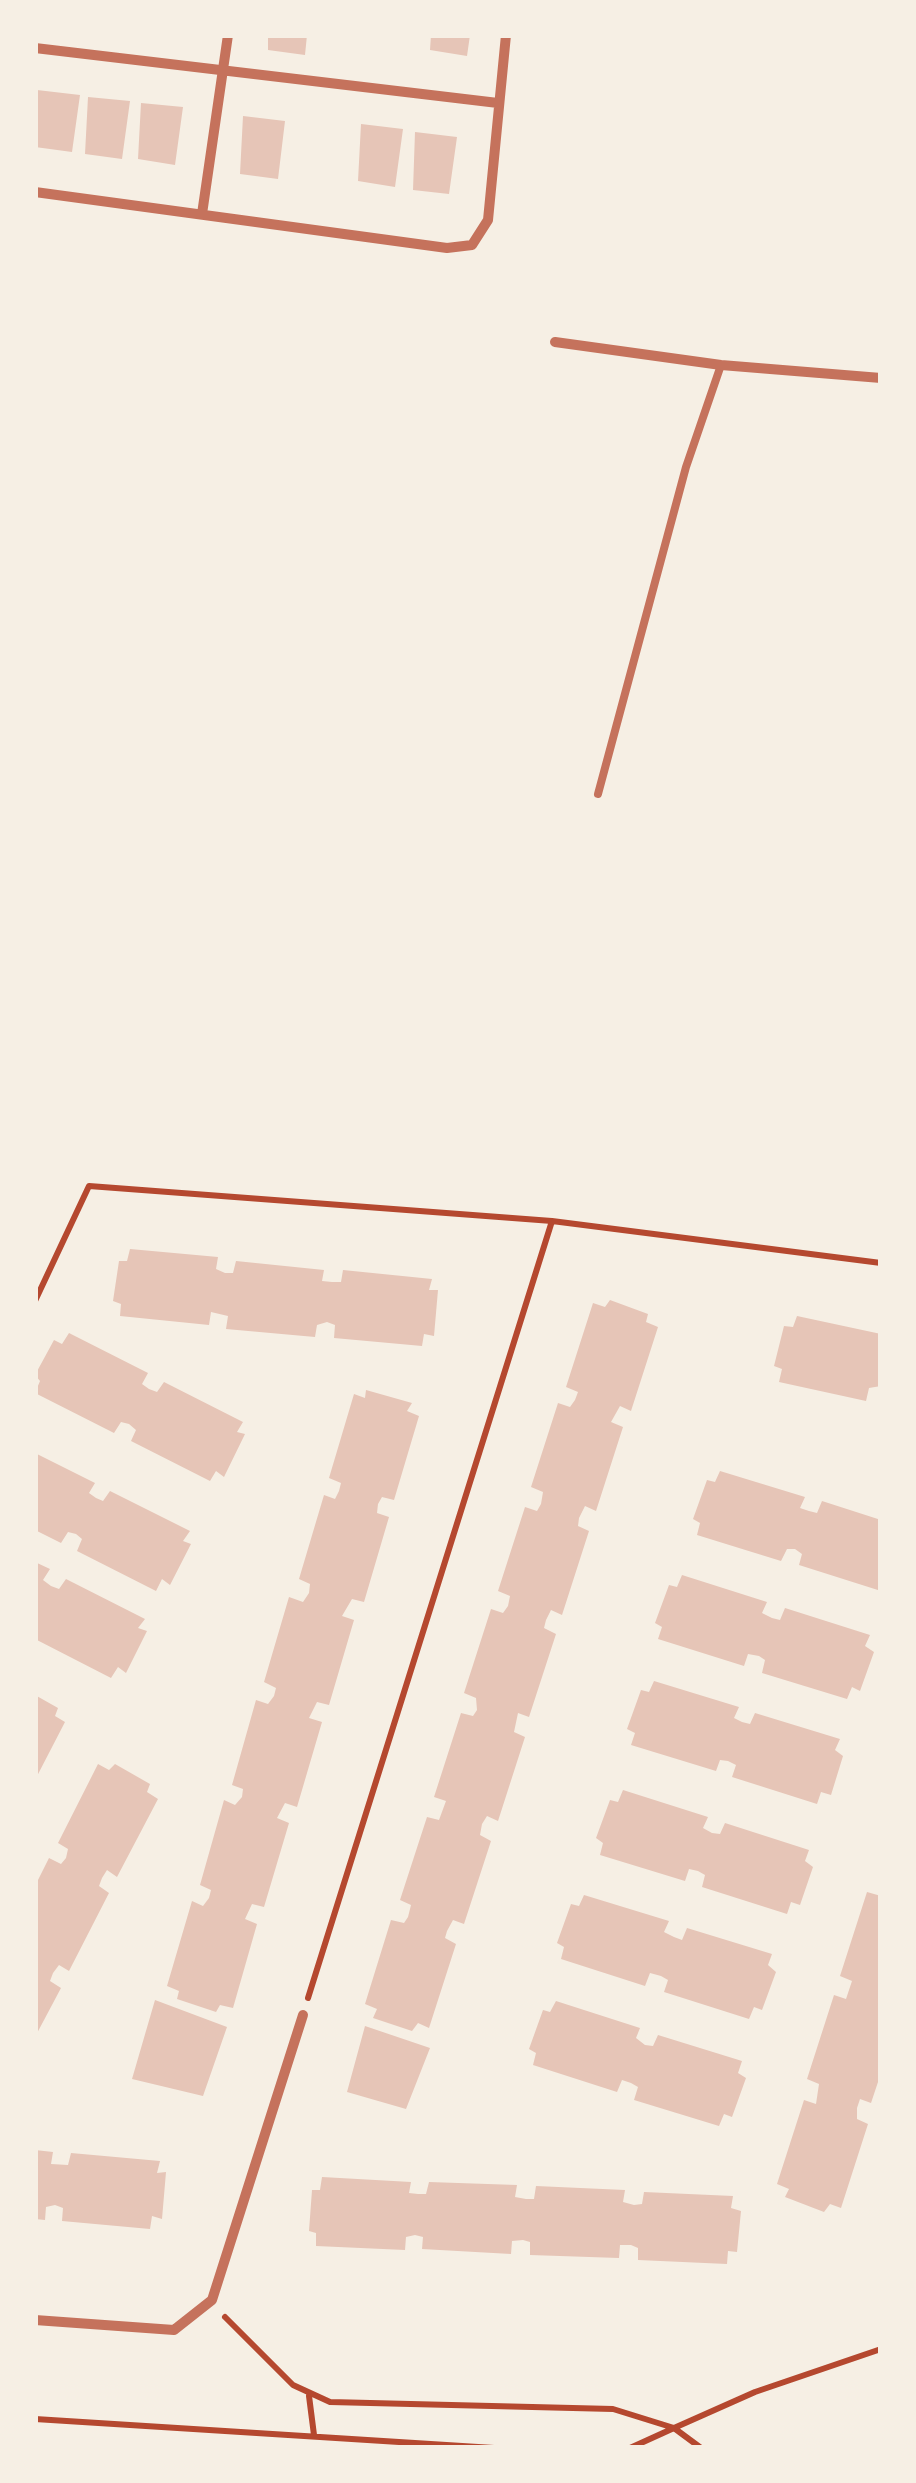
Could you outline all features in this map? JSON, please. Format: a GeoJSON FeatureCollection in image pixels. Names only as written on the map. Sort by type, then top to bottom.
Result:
{"type":"FeatureCollection","features":[{"type":"Feature","properties":{"kind":"street"},"geometry":{"type":"LineString","coordinates":[[202,214],[228,35]]}},
{"type":"Feature","properties":{"kind":"street"},"geometry":{"type":"LineString","coordinates":[[35,192],[447,248],[472,245],[488,220],[506,35]]}},
{"type":"Feature","properties":{"kind":"street"},"geometry":{"type":"LineString","coordinates":[[35,48],[498,103]]}},
{"type":"Feature","properties":{"kind":"street"},"geometry":{"type":"LineString","coordinates":[[555,342],[721,365],[881,378]]}},
{"type":"Feature","properties":{"kind":"street"},"geometry":{"type":"LineString","coordinates":[[35,2320],[174,2330],[212,2300],[303,2014]]}},
{"type":"Feature","properties":{"kind":"lane"},"geometry":{"type":"LineString","coordinates":[[598,794],[686,467],[721,365]]}},
{"type":"Feature","properties":{"kind":"path"},"geometry":{"type":"LineString","coordinates":[[35,1301],[89,1186],[552,1222],[881,1263]]}},
{"type":"Feature","properties":{"kind":"path"},"geometry":{"type":"LineString","coordinates":[[303,2014],[552,1222]]}},
{"type":"Feature","properties":{"kind":"path"},"geometry":{"type":"LineString","coordinates":[[212,2300],[251,2346],[309,2396],[366,2405],[613,2409],[674,2428],[701,2448]]}},
{"type":"Feature","properties":{"kind":"path"},"geometry":{"type":"LineString","coordinates":[[630,2448],[755,2392],[881,2349]]}},
{"type":"Feature","properties":{"kind":"path"},"geometry":{"type":"LineString","coordinates":[[309,2396],[314,2435]]}},
{"type":"Feature","properties":{"kind":"path"},"geometry":{"type":"LineString","coordinates":[[35,2418],[494,2448]]}},
{"type":"Feature","properties":{"kind":"building"},"geometry":{"type":"Polygon","coordinates":[[[268,35],[307,35],[305,55],[268,50],[268,35]]]}},
{"type":"Feature","properties":{"kind":"building"},"geometry":{"type":"Polygon","coordinates":[[[431,35],[470,35],[467,56],[430,50],[431,35]]]}},
{"type":"Feature","properties":{"kind":"building"},"geometry":{"type":"Polygon","coordinates":[[[37,90],[80,95],[72,152],[35,147],[37,90]]]}},
{"type":"Feature","properties":{"kind":"building"},"geometry":{"type":"Polygon","coordinates":[[[88,97],[130,101],[122,159],[85,154],[88,97]]]}},
{"type":"Feature","properties":{"kind":"building"},"geometry":{"type":"Polygon","coordinates":[[[141,103],[183,107],[175,165],[138,159],[141,103]]]}},
{"type":"Feature","properties":{"kind":"building"},"geometry":{"type":"Polygon","coordinates":[[[243,116],[285,121],[278,179],[240,174],[243,116]]]}},
{"type":"Feature","properties":{"kind":"building"},"geometry":{"type":"Polygon","coordinates":[[[361,124],[403,129],[395,187],[358,181],[361,124]]]}},
{"type":"Feature","properties":{"kind":"building"},"geometry":{"type":"Polygon","coordinates":[[[415,132],[457,137],[449,194],[413,190],[415,132]]]}},
{"type":"Feature","properties":{"kind":"building"},"geometry":{"type":"Polygon","coordinates":[[[130,1249],[218,1257],[216,1269],[225,1273],[233,1273],[236,1261],[324,1270],[322,1281],[332,1282],[341,1282],[343,1270],[432,1279],[429,1290],[438,1290],[434,1336],[424,1334],[422,1346],[334,1338],[335,1325],[327,1322],[317,1325],[315,1337],[226,1329],[228,1316],[211,1312],[209,1325],[120,1316],[121,1304],[113,1301],[119,1261],[127,1261],[130,1249]]]}},
{"type":"Feature","properties":{"kind":"building"},"geometry":{"type":"Polygon","coordinates":[[[610,1300],[648,1314],[646,1322],[658,1327],[631,1411],[620,1406],[611,1422],[623,1427],[596,1511],[585,1506],[579,1518],[578,1526],[589,1531],[562,1615],[551,1610],[546,1620],[544,1628],[556,1634],[529,1717],[518,1713],[514,1732],[525,1737],[498,1821],[487,1816],[482,1824],[480,1835],[491,1841],[464,1924],[453,1920],[447,1931],[445,1938],[456,1944],[429,2028],[418,2023],[412,2031],[373,2018],[377,2009],[365,2004],[391,1920],[404,1923],[408,1917],[411,1905],[400,1900],[427,1817],[439,1820],[446,1801],[434,1797],[461,1713],[473,1716],[477,1710],[476,1698],[464,1693],[491,1609],[503,1613],[508,1606],[510,1596],[498,1591],[525,1507],[537,1511],[541,1504],[543,1492],[531,1487],[558,1403],[570,1407],[578,1392],[566,1387],[593,1303],[605,1307],[610,1300]]]}},
{"type":"Feature","properties":{"kind":"building"},"geometry":{"type":"Polygon","coordinates":[[[797,1316],[881,1334],[881,1386],[869,1388],[866,1401],[779,1382],[782,1369],[774,1366],[784,1326],[793,1327],[797,1316]]]}},
{"type":"Feature","properties":{"kind":"building"},"geometry":{"type":"Polygon","coordinates":[[[69,1333],[148,1373],[142,1384],[149,1389],[157,1392],[164,1382],[243,1422],[237,1432],[245,1434],[224,1477],[216,1471],[210,1481],[131,1441],[136,1430],[129,1424],[121,1422],[114,1433],[35,1393],[40,1381],[35,1375],[54,1340],[62,1344],[69,1333]]]}},
{"type":"Feature","properties":{"kind":"building"},"geometry":{"type":"Polygon","coordinates":[[[366,1390],[412,1403],[407,1411],[419,1416],[394,1500],[382,1497],[378,1504],[377,1513],[389,1517],[364,1602],[352,1599],[342,1616],[354,1620],[329,1705],[317,1702],[309,1718],[322,1722],[297,1807],[285,1803],[277,1818],[289,1823],[264,1907],[252,1904],[245,1919],[257,1924],[233,2008],[220,2005],[216,2012],[177,1999],[179,1991],[167,1986],[192,1901],[203,1906],[209,1898],[211,1890],[200,1885],[224,1800],[235,1805],[242,1797],[243,1789],[232,1785],[256,1700],[268,1704],[274,1696],[276,1688],[264,1682],[289,1597],[303,1602],[309,1593],[310,1584],[299,1579],[324,1495],[335,1499],[339,1491],[341,1483],[329,1478],[354,1394],[365,1398],[366,1390]]]}},
{"type":"Feature","properties":{"kind":"building"},"geometry":{"type":"Polygon","coordinates":[[[35,1453],[95,1483],[89,1493],[96,1498],[103,1501],[110,1491],[190,1531],[183,1541],[191,1544],[170,1585],[162,1579],[156,1591],[77,1551],[82,1539],[76,1534],[68,1532],[61,1543],[35,1530],[35,1453]]]}},
{"type":"Feature","properties":{"kind":"building"},"geometry":{"type":"Polygon","coordinates":[[[720,1471],[805,1497],[800,1508],[809,1511],[817,1513],[822,1501],[881,1520],[881,1591],[799,1565],[802,1554],[795,1549],[787,1549],[781,1561],[697,1535],[700,1523],[693,1519],[707,1480],[715,1482],[720,1471]]]}},
{"type":"Feature","properties":{"kind":"building"},"geometry":{"type":"Polygon","coordinates":[[[35,1562],[50,1569],[43,1580],[51,1586],[59,1589],[66,1579],[145,1619],[138,1628],[147,1631],[126,1673],[118,1667],[111,1678],[35,1639],[35,1562]]]}},
{"type":"Feature","properties":{"kind":"building"},"geometry":{"type":"Polygon","coordinates":[[[682,1575],[767,1602],[762,1613],[772,1618],[780,1620],[785,1608],[870,1635],[865,1646],[874,1652],[860,1691],[852,1687],[847,1699],[762,1673],[765,1660],[759,1656],[748,1654],[744,1666],[658,1639],[662,1627],[655,1623],[669,1585],[677,1587],[682,1575]]]}},
{"type":"Feature","properties":{"kind":"building"},"geometry":{"type":"Polygon","coordinates":[[[654,1681],[739,1707],[734,1718],[742,1722],[750,1724],[755,1713],[840,1739],[835,1750],[843,1756],[831,1795],[821,1792],[817,1804],[732,1777],[736,1765],[728,1761],[720,1760],[716,1771],[631,1745],[635,1733],[627,1729],[641,1690],[649,1692],[654,1681]]]}},
{"type":"Feature","properties":{"kind":"building"},"geometry":{"type":"Polygon","coordinates":[[[35,1695],[58,1708],[55,1716],[65,1722],[35,1780],[35,1695]]]}},
{"type":"Feature","properties":{"kind":"building"},"geometry":{"type":"Polygon","coordinates":[[[98,1764],[109,1770],[115,1764],[150,1784],[147,1792],[158,1799],[117,1877],[107,1870],[102,1878],[99,1886],[109,1893],[69,1971],[59,1965],[53,1973],[50,1981],[61,1988],[35,2037],[35,1886],[49,1858],[61,1864],[66,1858],[68,1849],[58,1843],[98,1764]]]}},
{"type":"Feature","properties":{"kind":"building"},"geometry":{"type":"Polygon","coordinates":[[[623,1790],[708,1817],[703,1828],[712,1833],[720,1834],[725,1823],[809,1850],[805,1861],[813,1867],[800,1905],[791,1902],[787,1914],[702,1887],[705,1875],[698,1871],[689,1869],[685,1881],[600,1855],[603,1843],[596,1838],[610,1800],[618,1802],[623,1790]]]}},
{"type":"Feature","properties":{"kind":"building"},"geometry":{"type":"Polygon","coordinates":[[[867,1892],[881,1896],[881,2073],[871,2103],[860,2099],[857,2108],[857,2119],[868,2124],[841,2208],[830,2204],[824,2212],[785,2197],[789,2189],[777,2184],[804,2100],[816,2104],[819,2084],[807,2079],[834,1995],[846,1999],[852,1981],[840,1976],[867,1892]]]}},
{"type":"Feature","properties":{"kind":"building"},"geometry":{"type":"Polygon","coordinates":[[[584,1895],[669,1921],[664,1932],[682,1940],[687,1928],[772,1954],[768,1965],[776,1972],[762,2010],[754,2007],[749,2019],[664,1992],[668,1980],[661,1976],[650,1973],[645,1986],[561,1959],[564,1947],[557,1943],[571,1904],[579,1906],[584,1895]]]}},
{"type":"Feature","properties":{"kind":"building"},"geometry":{"type":"Polygon","coordinates":[[[155,2000],[227,2027],[203,2096],[132,2079],[155,2000]]]}},
{"type":"Feature","properties":{"kind":"building"},"geometry":{"type":"Polygon","coordinates":[[[556,2001],[640,2028],[636,2038],[645,2045],[653,2046],[658,2035],[742,2061],[738,2073],[746,2078],[732,2117],[724,2114],[719,2126],[634,2100],[638,2087],[622,2080],[617,2092],[533,2065],[536,2053],[529,2049],[543,2010],[550,2012],[556,2001]]]}},
{"type":"Feature","properties":{"kind":"building"},"geometry":{"type":"Polygon","coordinates":[[[365,2026],[430,2048],[406,2109],[347,2092],[365,2026]]]}},
{"type":"Feature","properties":{"kind":"building"},"geometry":{"type":"Polygon","coordinates":[[[35,2150],[53,2152],[51,2164],[68,2165],[71,2153],[160,2161],[157,2173],[166,2172],[162,2219],[152,2216],[150,2229],[62,2221],[63,2208],[55,2205],[46,2207],[45,2220],[35,2219],[35,2150]]]}},
{"type":"Feature","properties":{"kind":"building"},"geometry":{"type":"Polygon","coordinates":[[[322,2177],[411,2182],[409,2193],[418,2194],[426,2194],[429,2182],[517,2185],[515,2197],[526,2199],[534,2199],[536,2186],[625,2190],[623,2202],[634,2205],[642,2204],[644,2192],[733,2196],[731,2208],[741,2211],[737,2252],[728,2251],[727,2264],[638,2260],[638,2248],[631,2245],[620,2245],[619,2258],[530,2255],[530,2242],[523,2240],[512,2241],[511,2254],[422,2249],[423,2237],[415,2235],[406,2237],[405,2250],[316,2246],[316,2233],[309,2231],[312,2190],[320,2190],[322,2177]]]}}]}
